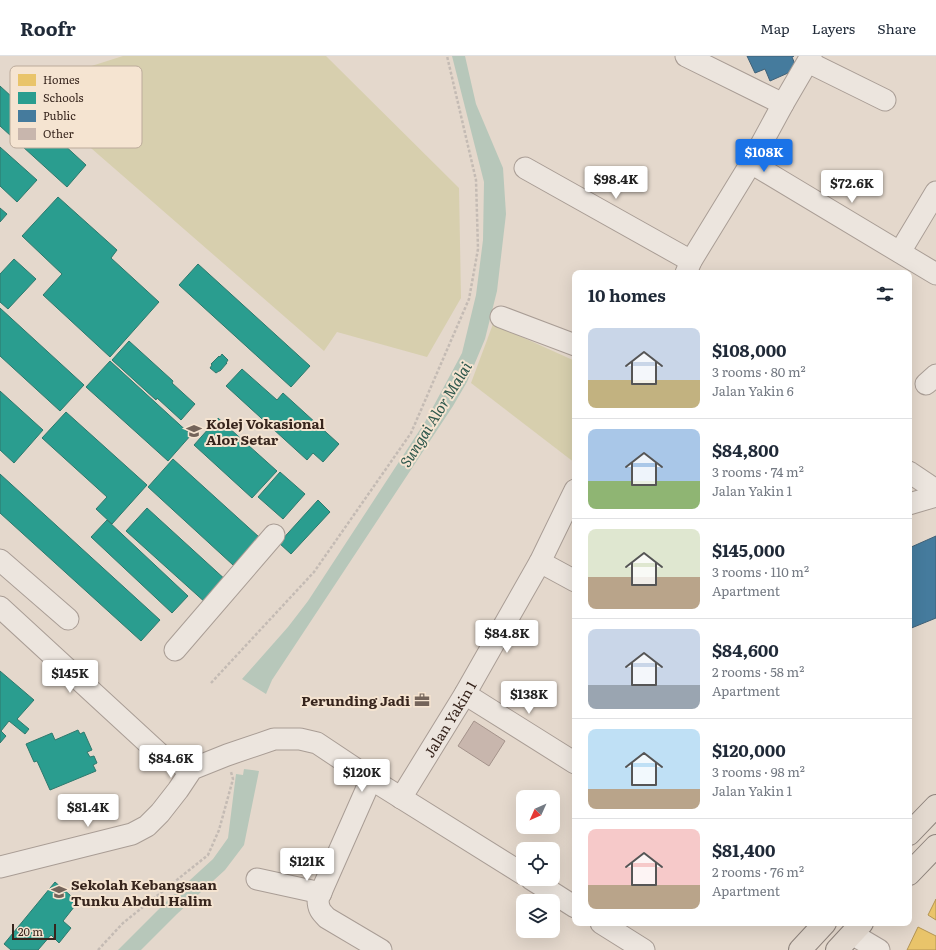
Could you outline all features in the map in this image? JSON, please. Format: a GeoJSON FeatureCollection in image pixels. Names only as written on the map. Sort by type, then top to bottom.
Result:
{"type":"FeatureCollection","features":[{"type":"Feature","properties":{"kind":"main road"},"geometry":{"type":"LineString","coordinates":[[912,831],[936,806]]}},
{"type":"Feature","properties":{"kind":"main road"},"geometry":{"type":"LineString","coordinates":[[912,871],[936,846]]}},
{"type":"Feature","properties":{"kind":"main road"},"geometry":{"type":"LineString","coordinates":[[800,950],[822,926]]}},
{"type":"Feature","properties":{"kind":"main road"},"geometry":{"type":"LineString","coordinates":[[837,950],[857,928]]}},
{"type":"Feature","properties":{"kind":"street"},"geometry":{"type":"LineString","coordinates":[[686,56],[783,104]]}},
{"type":"Feature","properties":{"kind":"street"},"geometry":{"type":"LineString","coordinates":[[525,168],[688,267],[751,163],[783,104],[810,59],[885,100]]}},
{"type":"Feature","properties":{"kind":"street"},"geometry":{"type":"LineString","coordinates":[[751,163],[936,274]]}},
{"type":"Feature","properties":{"kind":"street"},"geometry":{"type":"LineString","coordinates":[[900,252],[936,192]]}},
{"type":"Feature","properties":{"kind":"street"},"geometry":{"type":"LineString","coordinates":[[501,318],[572,344]]}},
{"type":"Feature","properties":{"kind":"street"},"geometry":{"type":"LineString","coordinates":[[912,474],[936,490]]}},
{"type":"Feature","properties":{"kind":"street","name":"Jalan Yakin 1"},"geometry":{"type":"LineString","coordinates":[[401,798],[465,694],[540,562],[572,496]]}},
{"type":"Feature","properties":{"kind":"street"},"geometry":{"type":"LineString","coordinates":[[912,503],[936,496]]}},
{"type":"Feature","properties":{"kind":"street"},"geometry":{"type":"LineString","coordinates":[[175,650],[274,534]]}},
{"type":"Feature","properties":{"kind":"street"},"geometry":{"type":"LineString","coordinates":[[0,560],[68,619]]}},
{"type":"Feature","properties":{"kind":"street"},"geometry":{"type":"LineString","coordinates":[[540,562],[572,579]]}},
{"type":"Feature","properties":{"kind":"street"},"geometry":{"type":"LineString","coordinates":[[0,607],[162,758],[178,790]]}},
{"type":"Feature","properties":{"kind":"street"},"geometry":{"type":"LineString","coordinates":[[465,694],[572,761]]}},
{"type":"Feature","properties":{"kind":"street"},"geometry":{"type":"LineString","coordinates":[[0,867],[132,834],[146,826],[160,813],[192,769],[274,739],[300,739],[317,743],[371,779],[516,870]]}},
{"type":"Feature","properties":{"kind":"street"},"geometry":{"type":"LineString","coordinates":[[162,758],[192,769]]}},
{"type":"Feature","properties":{"kind":"street"},"geometry":{"type":"LineString","coordinates":[[371,779],[320,893],[318,906],[327,918],[381,950]]}},
{"type":"Feature","properties":{"kind":"street"},"geometry":{"type":"LineString","coordinates":[[257,879],[320,893]]}},
{"type":"Feature","properties":{"kind":"street"},"geometry":{"type":"LineString","coordinates":[[542,886],[572,905]]}},
{"type":"Feature","properties":{"kind":"street"},"geometry":{"type":"LineString","coordinates":[[606,926],[644,950]]}},
{"type":"Feature","properties":{"kind":"street"},"geometry":{"type":"LineString","coordinates":[[857,928],[879,950]]}},
{"type":"Feature","properties":{"kind":"path"},"geometry":{"type":"LineString","coordinates":[[210,683],[314,572],[411,433],[469,299],[478,249],[476,180],[447,56]]}},
{"type":"Feature","properties":{"kind":"path"},"geometry":{"type":"LineString","coordinates":[[98,950],[123,923],[208,856],[218,830],[233,779],[227,755]]}},
{"type":"Feature","properties":{"kind":"shaded area"},"geometry":{"type":"Polygon","coordinates":[[[123,56],[326,56],[459,188],[461,298],[427,357],[337,332],[324,351],[91,148],[142,148],[142,66],[91,66],[123,56]]]}},
{"type":"Feature","properties":{"kind":"shaded area"},"geometry":{"type":"Polygon","coordinates":[[[493,324],[572,360],[572,461],[471,383],[493,324]]]}},
{"type":"Feature","properties":{"kind":"water","name":"Sungai Alor Malai"},"geometry":{"type":"Polygon","coordinates":[[[452,56],[465,56],[476,104],[503,168],[506,214],[497,291],[485,339],[467,382],[453,406],[272,680],[266,694],[242,679],[288,627],[308,601],[425,422],[462,353],[476,295],[483,240],[484,182],[452,56]]]}},
{"type":"Feature","properties":{"kind":"water"},"geometry":{"type":"Polygon","coordinates":[[[244,769],[259,771],[244,845],[225,870],[177,914],[141,950],[118,950],[166,902],[213,859],[228,838],[236,774],[243,775],[244,769]]]}},
{"type":"Feature","properties":{"kind":"building: Homes"},"geometry":{"type":"Polygon","coordinates":[[[936,899],[936,920],[928,915],[936,899]]]}},
{"type":"Feature","properties":{"kind":"building: Homes"},"geometry":{"type":"Polygon","coordinates":[[[918,927],[936,936],[936,950],[907,950],[918,927]]]}},
{"type":"Feature","properties":{"kind":"building: Schools"},"geometry":{"type":"Polygon","coordinates":[[[0,86],[10,95],[10,135],[0,126],[0,86]]]}},
{"type":"Feature","properties":{"kind":"building: Schools"},"geometry":{"type":"Polygon","coordinates":[[[0,147],[37,180],[17,202],[0,186],[0,147]]]}},
{"type":"Feature","properties":{"kind":"building: Schools"},"geometry":{"type":"Polygon","coordinates":[[[24,148],[67,148],[86,165],[67,187],[24,148]]]}},
{"type":"Feature","properties":{"kind":"building: Schools"},"geometry":{"type":"Polygon","coordinates":[[[58,197],[117,250],[111,258],[159,302],[110,357],[43,295],[62,274],[22,236],[58,197]]]}},
{"type":"Feature","properties":{"kind":"building: Schools"},"geometry":{"type":"Polygon","coordinates":[[[0,208],[7,214],[0,222],[0,208]]]}},
{"type":"Feature","properties":{"kind":"building: Schools"},"geometry":{"type":"Polygon","coordinates":[[[14,259],[36,279],[8,309],[0,302],[0,274],[14,259]]]}},
{"type":"Feature","properties":{"kind":"building: Schools"},"geometry":{"type":"Polygon","coordinates":[[[198,264],[310,366],[291,387],[179,285],[198,264]]]}},
{"type":"Feature","properties":{"kind":"building: Schools"},"geometry":{"type":"Polygon","coordinates":[[[0,308],[84,385],[60,411],[0,356],[0,308]]]}},
{"type":"Feature","properties":{"kind":"building: Schools"},"geometry":{"type":"Polygon","coordinates":[[[129,341],[173,381],[172,383],[195,404],[181,420],[157,398],[156,400],[112,360],[129,341]]]}},
{"type":"Feature","properties":{"kind":"building: Schools"},"geometry":{"type":"Polygon","coordinates":[[[222,354],[228,360],[220,371],[216,373],[210,368],[212,365],[211,364],[222,354]]]}},
{"type":"Feature","properties":{"kind":"building: Schools"},"geometry":{"type":"Polygon","coordinates":[[[110,361],[191,435],[168,461],[86,387],[110,361]]]}},
{"type":"Feature","properties":{"kind":"building: Schools"},"geometry":{"type":"Polygon","coordinates":[[[242,369],[277,400],[283,393],[339,444],[323,462],[313,453],[307,460],[226,386],[242,369]]]}},
{"type":"Feature","properties":{"kind":"building: Schools"},"geometry":{"type":"Polygon","coordinates":[[[0,391],[43,430],[14,463],[0,450],[0,391]]]}},
{"type":"Feature","properties":{"kind":"building: Schools"},"geometry":{"type":"Polygon","coordinates":[[[66,412],[147,485],[112,524],[96,509],[107,497],[42,438],[66,412]]]}},
{"type":"Feature","properties":{"kind":"building: Schools"},"geometry":{"type":"Polygon","coordinates":[[[218,418],[277,471],[252,498],[194,445],[218,418]]]}},
{"type":"Feature","properties":{"kind":"building: Schools"},"geometry":{"type":"Polygon","coordinates":[[[173,459],[259,537],[233,565],[148,487],[173,459]]]}},
{"type":"Feature","properties":{"kind":"building: Schools"},"geometry":{"type":"Polygon","coordinates":[[[280,472],[305,494],[283,519],[258,497],[280,472]]]}},
{"type":"Feature","properties":{"kind":"building: Schools"},"geometry":{"type":"Polygon","coordinates":[[[0,474],[160,620],[141,641],[0,513],[0,474]]]}},
{"type":"Feature","properties":{"kind":"building: Schools"},"geometry":{"type":"Polygon","coordinates":[[[318,500],[330,512],[291,554],[279,543],[318,500]]]}},
{"type":"Feature","properties":{"kind":"building: Schools"},"geometry":{"type":"Polygon","coordinates":[[[147,508],[228,582],[207,604],[126,531],[147,508]]]}},
{"type":"Feature","properties":{"kind":"building: Schools"},"geometry":{"type":"Polygon","coordinates":[[[107,520],[188,596],[172,613],[91,537],[107,520]]]}},
{"type":"Feature","properties":{"kind":"building: Schools"},"geometry":{"type":"Polygon","coordinates":[[[0,671],[34,700],[17,719],[29,729],[25,734],[9,721],[1,731],[6,736],[0,743],[0,671]]]}},
{"type":"Feature","properties":{"kind":"building: Schools"},"geometry":{"type":"Polygon","coordinates":[[[78,730],[80,734],[84,732],[92,750],[87,752],[90,757],[94,756],[97,763],[93,765],[96,771],[50,790],[37,761],[34,762],[26,744],[52,733],[55,740],[78,730]]]}},
{"type":"Feature","properties":{"kind":"building: Schools"},"geometry":{"type":"Polygon","coordinates":[[[55,882],[78,902],[63,921],[71,928],[59,943],[51,935],[38,950],[11,950],[4,944],[55,882]]]}},
{"type":"Feature","properties":{"kind":"building: Public"},"geometry":{"type":"Polygon","coordinates":[[[747,56],[794,56],[792,57],[797,69],[770,81],[765,69],[755,73],[747,56]]]}},
{"type":"Feature","properties":{"kind":"building: Public"},"geometry":{"type":"Polygon","coordinates":[[[936,536],[936,618],[912,628],[912,547],[936,536]]]}},
{"type":"Feature","properties":{"kind":"building: Other"},"geometry":{"type":"Polygon","coordinates":[[[474,721],[505,741],[489,766],[458,746],[474,721]]]}},
{"type":"Feature","properties":{"kind":"place","name":"Kolej Vokasional Alor Setar"},"geometry":{"type":"Point","coordinates":[194,431]}},
{"type":"Feature","properties":{"kind":"place","name":"Perunding Jadi"},"geometry":{"type":"Point","coordinates":[422,700]}},
{"type":"Feature","properties":{"kind":"place","name":"Sekolah Kebangsaan Tunku Abdul Halim"},"geometry":{"type":"Point","coordinates":[59,892]}}]}
